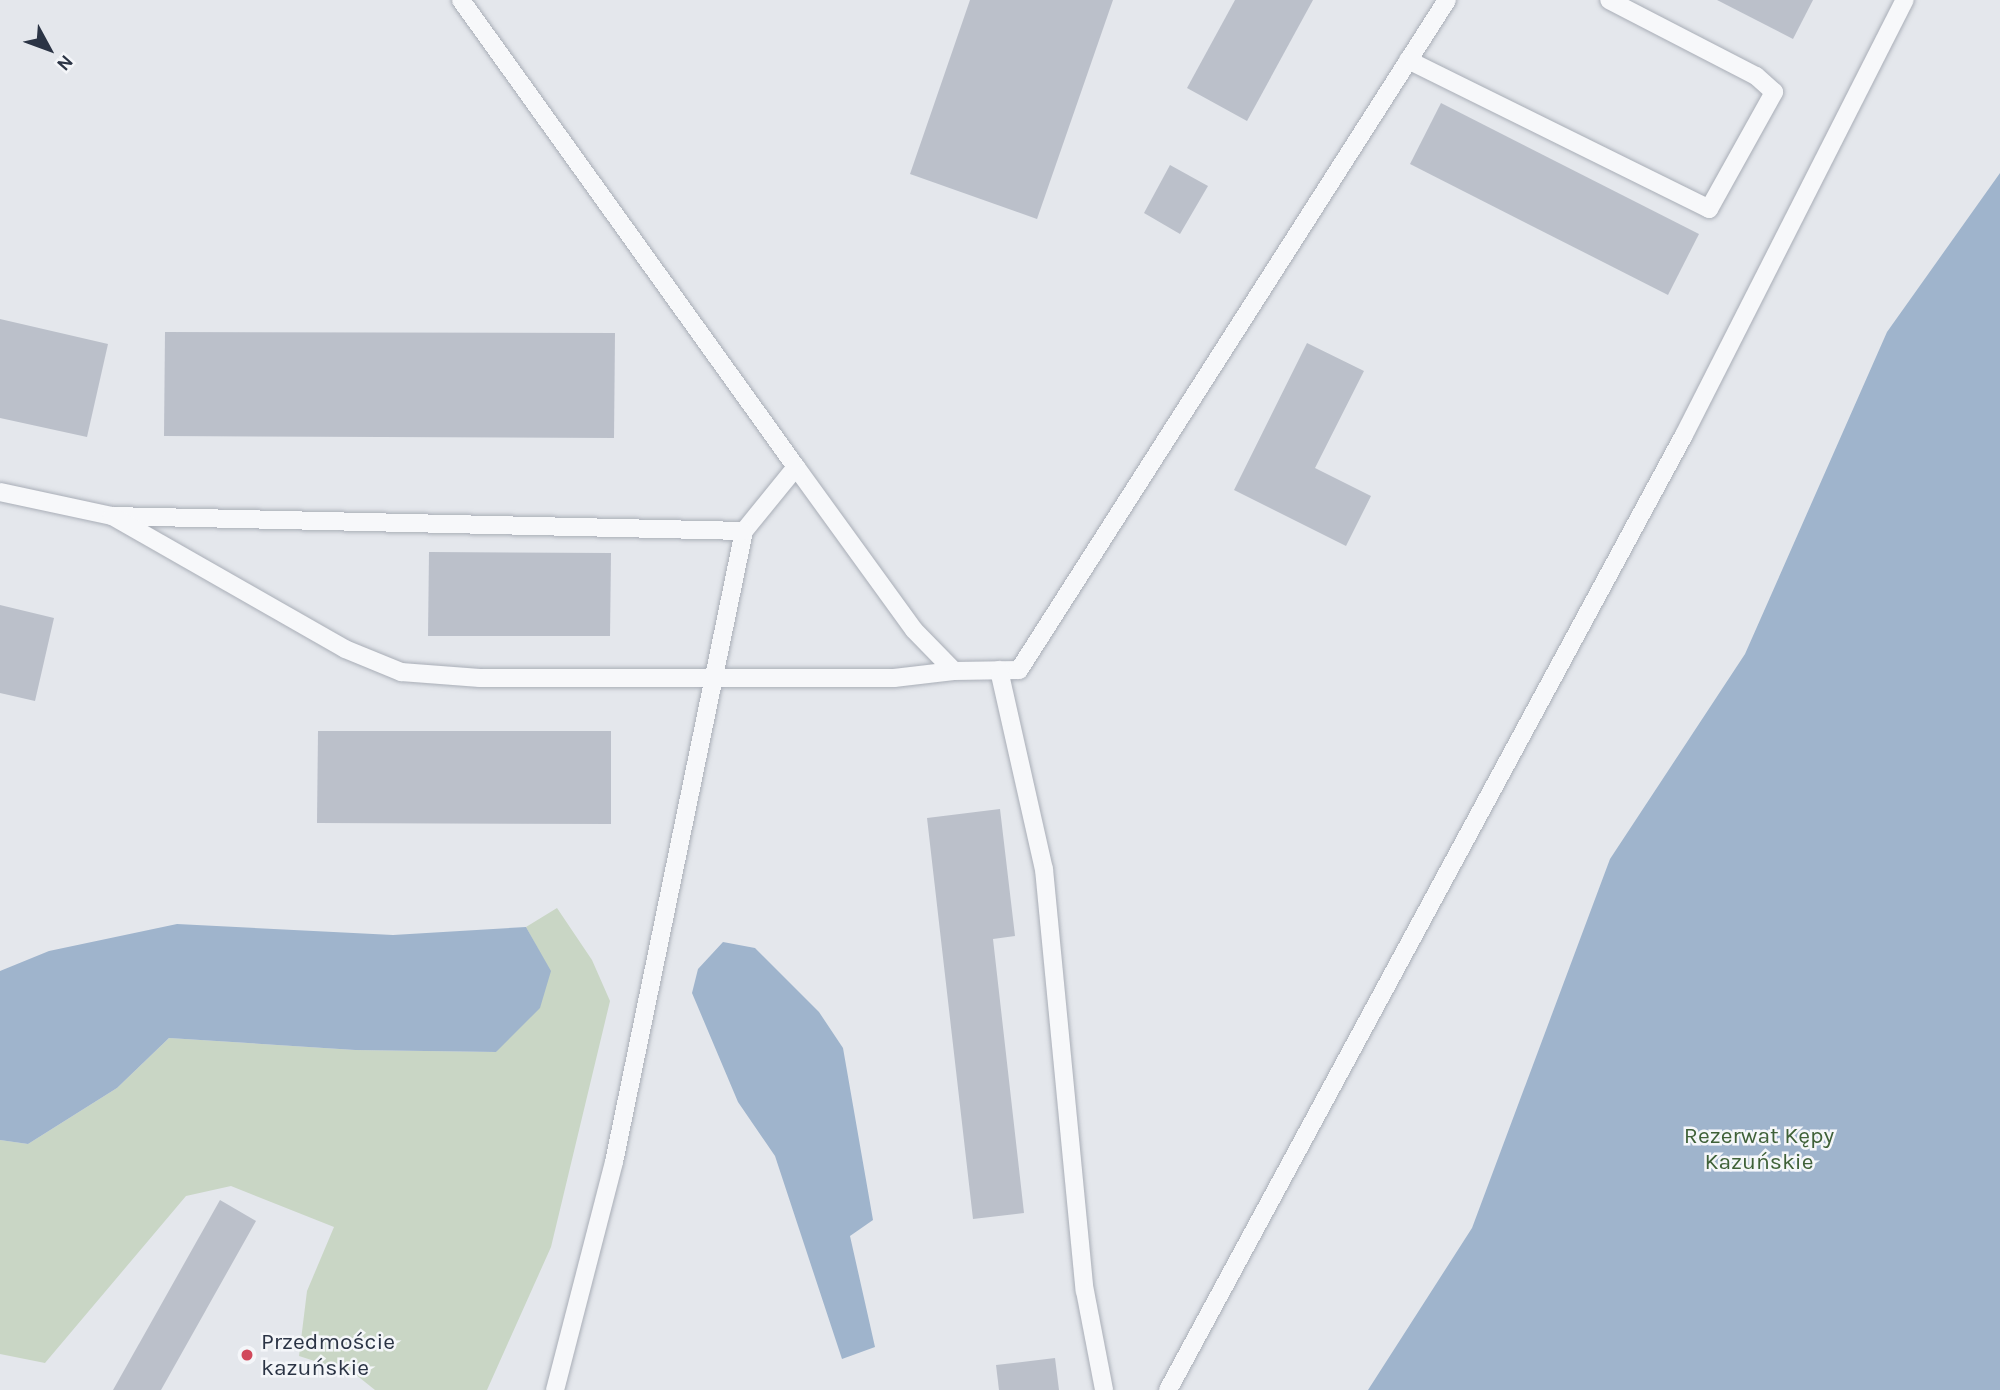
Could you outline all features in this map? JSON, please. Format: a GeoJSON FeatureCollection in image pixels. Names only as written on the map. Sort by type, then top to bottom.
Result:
{"type":"FeatureCollection","features":[{"type":"Feature","properties":{"kind":"lane"},"geometry":{"type":"LineString","coordinates":[[461,0],[914,630],[954,671]]}},
{"type":"Feature","properties":{"kind":"lane"},"geometry":{"type":"LineString","coordinates":[[112,516],[345,649],[401,672],[480,678],[894,678],[954,671],[1019,670],[1447,0]]}},
{"type":"Feature","properties":{"kind":"lane"},"geometry":{"type":"LineString","coordinates":[[1408,60],[1709,209],[1774,92],[1756,76],[1609,0]]}},
{"type":"Feature","properties":{"kind":"lane"},"geometry":{"type":"LineString","coordinates":[[1168,1390],[1684,435],[1905,0]]}},
{"type":"Feature","properties":{"kind":"lane"},"geometry":{"type":"LineString","coordinates":[[555,1390],[614,1162],[744,531],[796,467]]}},
{"type":"Feature","properties":{"kind":"lane"},"geometry":{"type":"LineString","coordinates":[[0,492],[112,516],[744,531]]}},
{"type":"Feature","properties":{"kind":"lane"},"geometry":{"type":"LineString","coordinates":[[999,670],[1044,869],[1085,1291],[1104,1390]]}},
{"type":"Feature","properties":{"kind":"green space"},"geometry":{"type":"Polygon","coordinates":[[[557,908],[592,960],[610,1001],[551,1247],[487,1390],[375,1390],[355,1374],[299,1356],[307,1291],[334,1227],[231,1186],[186,1196],[45,1363],[0,1354],[0,1140],[28,1144],[117,1088],[169,1038],[355,1050],[496,1052],[550,971],[526,927],[557,908]]]}},
{"type":"Feature","properties":{"kind":"water","name":"Rezerwat Kępy Kazuńskie"},"geometry":{"type":"Polygon","coordinates":[[[2000,173],[2000,1390],[1368,1390],[1472,1228],[1610,859],[1745,654],[1887,332],[2000,173]]]}},
{"type":"Feature","properties":{"kind":"water"},"geometry":{"type":"Polygon","coordinates":[[[177,924],[393,935],[526,927],[551,971],[540,1008],[496,1052],[355,1050],[169,1038],[117,1088],[28,1144],[0,1140],[0,971],[49,951],[177,924]]]}},
{"type":"Feature","properties":{"kind":"water"},"geometry":{"type":"Polygon","coordinates":[[[723,942],[755,948],[819,1012],[843,1048],[873,1220],[850,1236],[875,1347],[842,1359],[775,1156],[738,1102],[692,993],[698,969],[723,942]]]}},
{"type":"Feature","properties":{"kind":"building"},"geometry":{"type":"Polygon","coordinates":[[[970,0],[1113,0],[1037,219],[910,174],[970,0]]]}},
{"type":"Feature","properties":{"kind":"building"},"geometry":{"type":"Polygon","coordinates":[[[1235,0],[1313,0],[1247,121],[1187,88],[1235,0]]]}},
{"type":"Feature","properties":{"kind":"building"},"geometry":{"type":"Polygon","coordinates":[[[1717,0],[1813,0],[1793,39],[1717,0]]]}},
{"type":"Feature","properties":{"kind":"building"},"geometry":{"type":"Polygon","coordinates":[[[1441,103],[1699,234],[1668,295],[1410,164],[1441,103]]]}},
{"type":"Feature","properties":{"kind":"building"},"geometry":{"type":"Polygon","coordinates":[[[1170,165],[1208,186],[1180,234],[1144,213],[1170,165]]]}},
{"type":"Feature","properties":{"kind":"building"},"geometry":{"type":"Polygon","coordinates":[[[0,319],[108,344],[87,437],[0,418],[0,319]]]}},
{"type":"Feature","properties":{"kind":"building"},"geometry":{"type":"Polygon","coordinates":[[[165,332],[615,333],[614,438],[164,436],[165,332]]]}},
{"type":"Feature","properties":{"kind":"building"},"geometry":{"type":"Polygon","coordinates":[[[1307,343],[1364,371],[1315,468],[1371,496],[1346,546],[1234,490],[1307,343]]]}},
{"type":"Feature","properties":{"kind":"building"},"geometry":{"type":"Polygon","coordinates":[[[429,552],[611,553],[610,636],[428,636],[429,552]]]}},
{"type":"Feature","properties":{"kind":"building"},"geometry":{"type":"Polygon","coordinates":[[[0,605],[54,618],[35,701],[0,693],[0,605]]]}},
{"type":"Feature","properties":{"kind":"building"},"geometry":{"type":"Polygon","coordinates":[[[318,731],[611,731],[611,824],[317,823],[318,731]]]}},
{"type":"Feature","properties":{"kind":"building"},"geometry":{"type":"Polygon","coordinates":[[[1000,809],[1015,936],[993,939],[1024,1213],[973,1219],[927,818],[1000,809]]]}},
{"type":"Feature","properties":{"kind":"building"},"geometry":{"type":"Polygon","coordinates":[[[220,1200],[256,1221],[161,1390],[113,1390],[220,1200]]]}},
{"type":"Feature","properties":{"kind":"building"},"geometry":{"type":"Polygon","coordinates":[[[1055,1358],[1059,1390],[999,1390],[996,1365],[1055,1358]]]}},
{"type":"Feature","properties":{"kind":"place","name":"Przedmoście kazuńskie"},"geometry":{"type":"Point","coordinates":[247,1355]}}]}
